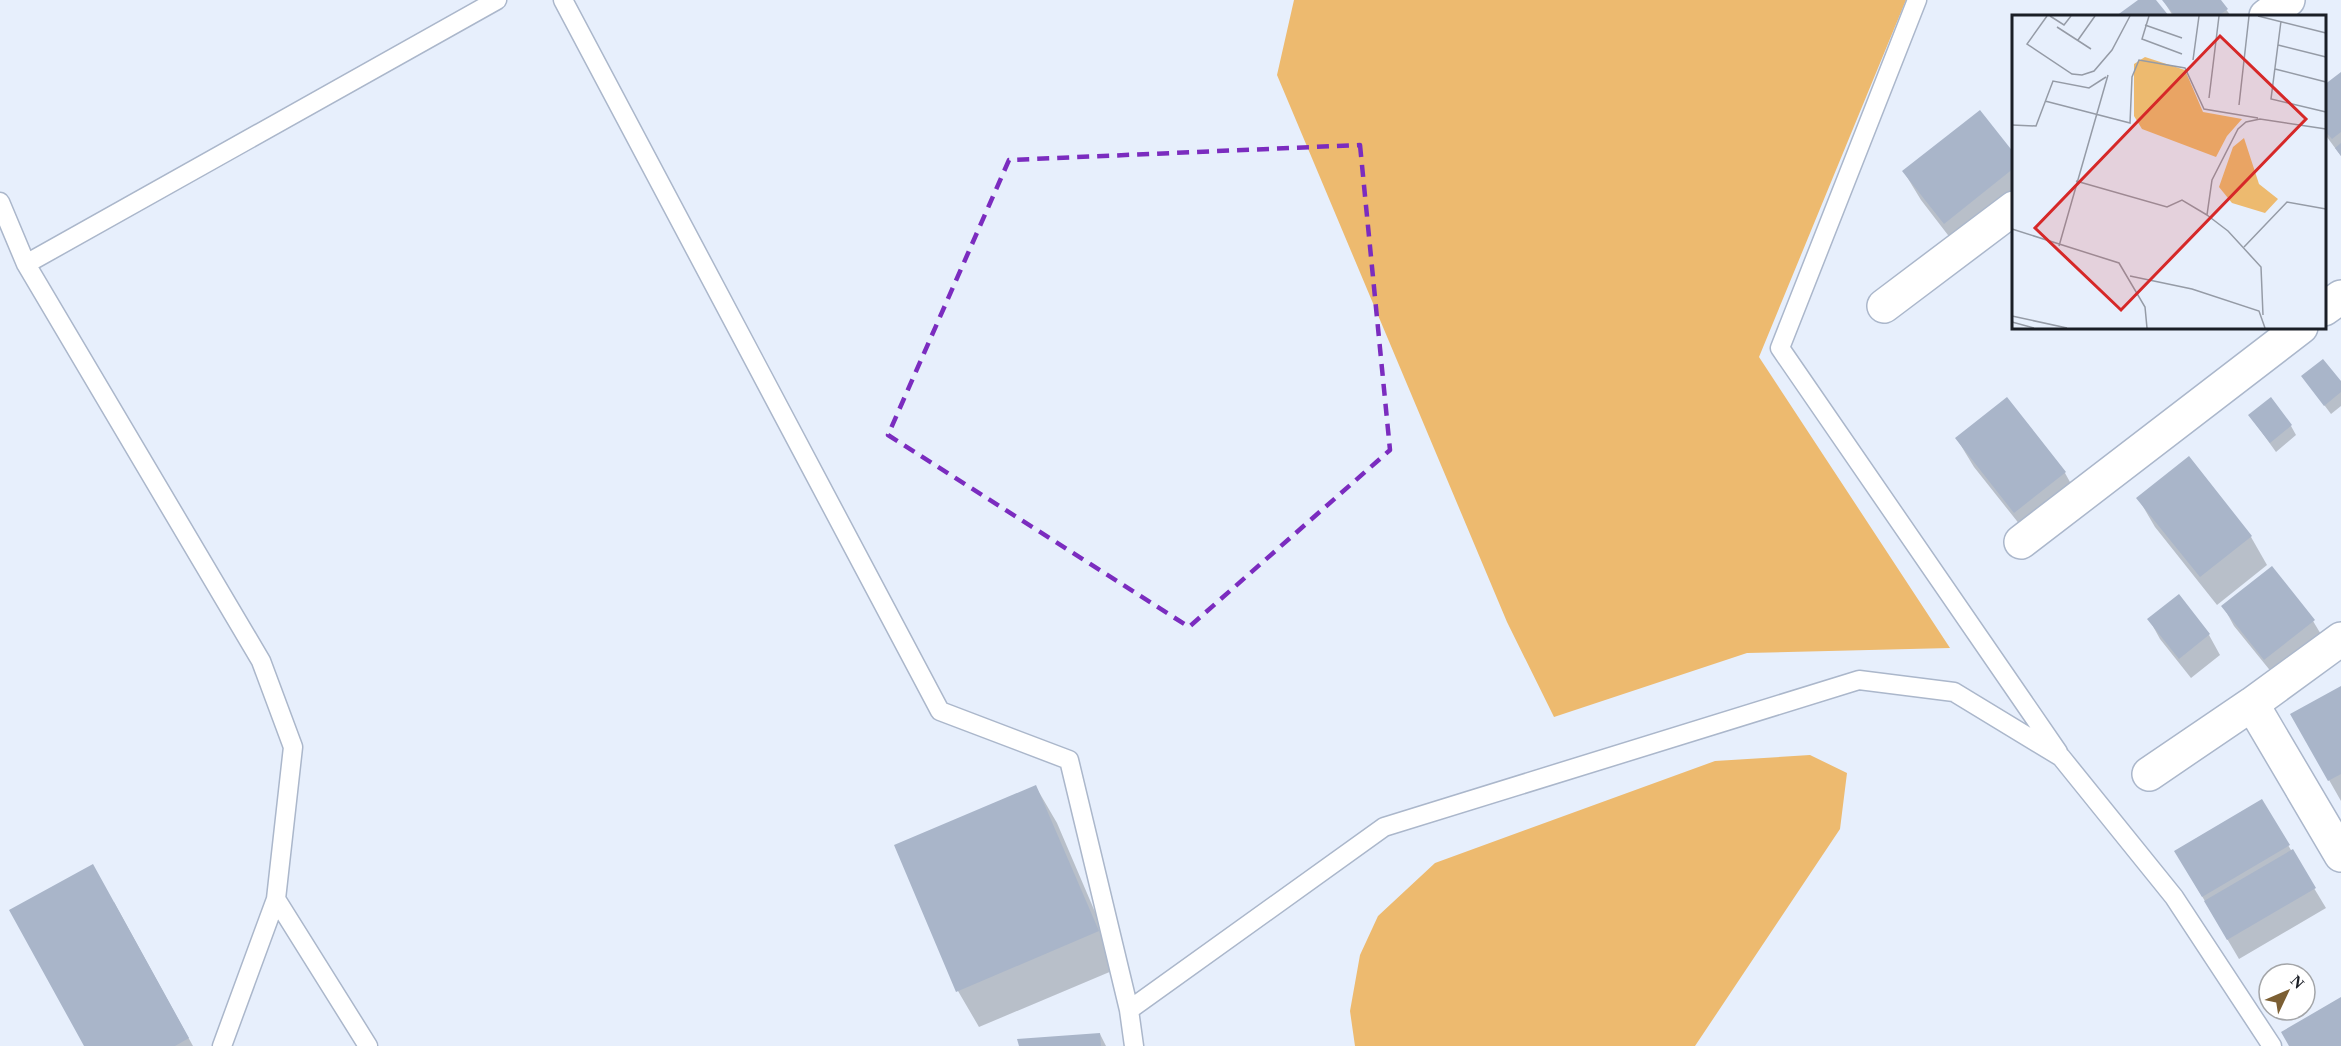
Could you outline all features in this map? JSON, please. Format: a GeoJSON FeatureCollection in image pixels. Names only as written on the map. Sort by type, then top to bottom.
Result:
{"type":"FeatureCollection","features":[{"type":"Feature","properties":{"kind":"street"},"geometry":{"type":"LineString","coordinates":[[2267,15],[2288,0]]}},
{"type":"Feature","properties":{"kind":"street"},"geometry":{"type":"LineString","coordinates":[[1884,306],[2012,209]]}},
{"type":"Feature","properties":{"kind":"street"},"geometry":{"type":"LineString","coordinates":[[2326,308],[2341,297]]}},
{"type":"Feature","properties":{"kind":"street"},"geometry":{"type":"LineString","coordinates":[[2021,542],[2300,328]]}},
{"type":"Feature","properties":{"kind":"street"},"geometry":{"type":"LineString","coordinates":[[2149,774],[2252,704],[2341,639]]}},
{"type":"Feature","properties":{"kind":"street"},"geometry":{"type":"LineString","coordinates":[[2252,704],[2341,855]]}},
{"type":"Feature","properties":{"kind":"lane"},"geometry":{"type":"LineString","coordinates":[[26,264],[496,0]]}},
{"type":"Feature","properties":{"kind":"lane"},"geometry":{"type":"LineString","coordinates":[[563,0],[940,711],[1069,760],[1129,1010],[1134,1046]]}},
{"type":"Feature","properties":{"kind":"lane"},"geometry":{"type":"LineString","coordinates":[[1917,0],[1780,348],[2061,757],[2174,897],[2272,1046]]}},
{"type":"Feature","properties":{"kind":"lane"},"geometry":{"type":"LineString","coordinates":[[0,202],[26,264],[261,661],[293,747],[276,899],[222,1046]]}},
{"type":"Feature","properties":{"kind":"lane"},"geometry":{"type":"LineString","coordinates":[[1129,1010],[1384,827],[1859,680],[1954,692],[2061,757]]}},
{"type":"Feature","properties":{"kind":"lane"},"geometry":{"type":"LineString","coordinates":[[276,899],[368,1046]]}},
{"type":"Feature","properties":{"kind":"highlighted area"},"geometry":{"type":"Polygon","coordinates":[[[1360,145],[1390,450],[1189,627],[888,435],[1009,160],[1360,145]]]}},
{"type":"Feature","properties":{"kind":"shaded area"},"geometry":{"type":"Polygon","coordinates":[[[1294,0],[1906,0],[1759,357],[1950,648],[1747,653],[1554,717],[1507,622],[1277,75],[1294,0]]]}},
{"type":"Feature","properties":{"kind":"shaded area"},"geometry":{"type":"Polygon","coordinates":[[[1810,755],[1847,773],[1840,829],[1695,1046],[1355,1046],[1350,1011],[1360,955],[1378,916],[1435,863],[1715,761],[1810,755]]]}},
{"type":"Feature","properties":{"kind":"building"},"geometry":{"type":"Polygon","coordinates":[[[2138,0],[2156,0],[2168,15],[2117,15],[2138,0]]]}},
{"type":"Feature","properties":{"kind":"building"},"geometry":{"type":"Polygon","coordinates":[[[2162,0],[2221,0],[2228,9],[2219,15],[2174,15],[2162,0]]]}},
{"type":"Feature","properties":{"kind":"building"},"geometry":{"type":"Polygon","coordinates":[[[2341,72],[2341,132],[2332,139],[2326,132],[2326,83],[2341,72]]]}},
{"type":"Feature","properties":{"kind":"building"},"geometry":{"type":"Polygon","coordinates":[[[1980,110],[2012,150],[2012,170],[1944,224],[1902,171],[1980,110]]]}},
{"type":"Feature","properties":{"kind":"building"},"geometry":{"type":"Polygon","coordinates":[[[2341,143],[2341,156],[2335,148],[2341,143]]]}},
{"type":"Feature","properties":{"kind":"building"},"geometry":{"type":"Polygon","coordinates":[[[2323,359],[2341,381],[2341,392],[2324,406],[2301,376],[2323,359]]]}},
{"type":"Feature","properties":{"kind":"building"},"geometry":{"type":"Polygon","coordinates":[[[2007,397],[2066,472],[2014,513],[1955,438],[2007,397]]]}},
{"type":"Feature","properties":{"kind":"building"},"geometry":{"type":"Polygon","coordinates":[[[2271,397],[2292,425],[2270,443],[2248,415],[2271,397]]]}},
{"type":"Feature","properties":{"kind":"building"},"geometry":{"type":"Polygon","coordinates":[[[2189,456],[2252,536],[2200,577],[2136,498],[2189,456]]]}},
{"type":"Feature","properties":{"kind":"building"},"geometry":{"type":"Polygon","coordinates":[[[2272,566],[2315,620],[2264,660],[2221,606],[2272,566]]]}},
{"type":"Feature","properties":{"kind":"building"},"geometry":{"type":"Polygon","coordinates":[[[2179,594],[2210,634],[2179,659],[2147,619],[2179,594]]]}},
{"type":"Feature","properties":{"kind":"building"},"geometry":{"type":"Polygon","coordinates":[[[2341,686],[2341,774],[2328,781],[2290,714],[2341,686]]]}},
{"type":"Feature","properties":{"kind":"building"},"geometry":{"type":"Polygon","coordinates":[[[1036,785],[1099,931],[956,992],[894,845],[1036,785]]]}},
{"type":"Feature","properties":{"kind":"building"},"geometry":{"type":"Polygon","coordinates":[[[2262,799],[2290,845],[2202,897],[2174,851],[2262,799]]]}},
{"type":"Feature","properties":{"kind":"building"},"geometry":{"type":"Polygon","coordinates":[[[2293,849],[2316,888],[2227,940],[2204,901],[2293,849]]]}},
{"type":"Feature","properties":{"kind":"building"},"geometry":{"type":"Polygon","coordinates":[[[93,864],[189,1038],[175,1046],[84,1046],[9,910],[93,864]]]}},
{"type":"Feature","properties":{"kind":"building"},"geometry":{"type":"Polygon","coordinates":[[[2341,997],[2341,1046],[2289,1046],[2281,1032],[2298,1022],[2317,1022],[2317,1011],[2341,997]]]}},
{"type":"Feature","properties":{"kind":"building"},"geometry":{"type":"Polygon","coordinates":[[[1100,1033],[1101,1046],[1019,1046],[1017,1039],[1100,1033]]]}}]}
